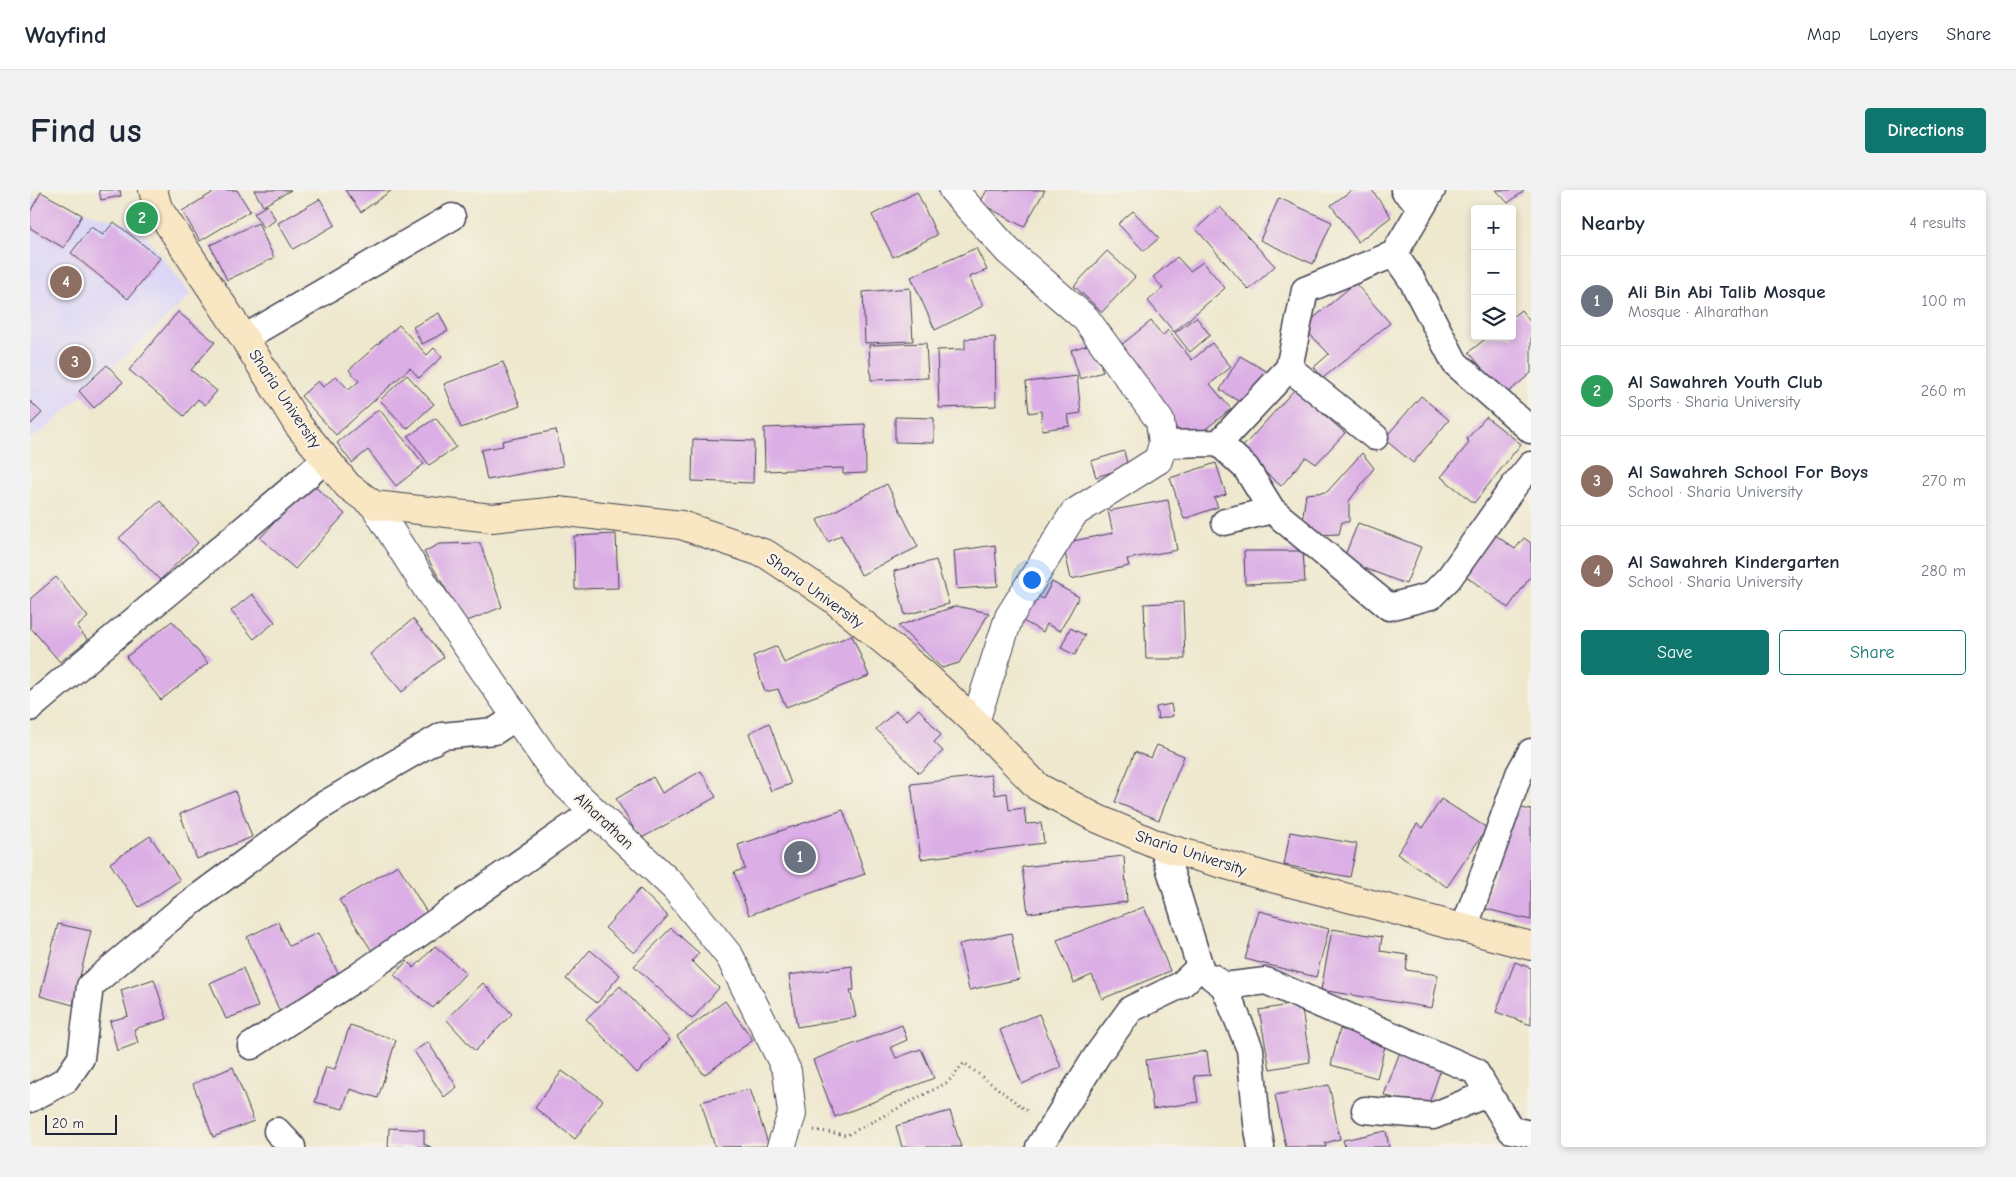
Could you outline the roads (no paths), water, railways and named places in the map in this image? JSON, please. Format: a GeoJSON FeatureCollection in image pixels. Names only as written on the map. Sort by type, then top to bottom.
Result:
{"type":"FeatureCollection","features":[{"type":"Feature","properties":{"kind":"main road","name":"Sharia University"},"geometry":{"type":"LineString","coordinates":[[153,190],[158,208],[244,338],[298,425],[348,486],[374,505],[492,518],[558,511],[681,525],[766,554],[832,598],[925,675],[975,722],[1038,787],[1096,818],[1163,847],[1282,881],[1531,946]]}},
{"type":"Feature","properties":{"kind":"street"},"geometry":{"type":"LineString","coordinates":[[953,190],[1008,251],[1086,319],[1160,421],[1163,444],[1158,460],[1074,514],[1009,617],[975,722]]}},
{"type":"Feature","properties":{"kind":"street"},"geometry":{"type":"LineString","coordinates":[[1219,443],[1288,368],[1305,290],[1394,254],[1419,196]]}},
{"type":"Feature","properties":{"kind":"street"},"geometry":{"type":"LineString","coordinates":[[244,338],[452,217]]}},
{"type":"Feature","properties":{"kind":"street"},"geometry":{"type":"LineString","coordinates":[[1394,254],[1412,280],[1456,363],[1531,430]]}},
{"type":"Feature","properties":{"kind":"street"},"geometry":{"type":"LineString","coordinates":[[1288,368],[1375,437]]}},
{"type":"Feature","properties":{"kind":"street"},"geometry":{"type":"LineString","coordinates":[[1163,444],[1219,443],[1246,468],[1272,510],[1389,606],[1431,596],[1449,578],[1531,465]]}},
{"type":"Feature","properties":{"kind":"street"},"geometry":{"type":"LineString","coordinates":[[30,708],[141,613],[263,514],[326,459]]}},
{"type":"Feature","properties":{"kind":"street","name":"Alharathan"},"geometry":{"type":"LineString","coordinates":[[374,505],[428,590],[558,777],[674,887],[730,957],[787,1071],[792,1114],[785,1136]]}},
{"type":"Feature","properties":{"kind":"street"},"geometry":{"type":"LineString","coordinates":[[1225,522],[1272,510]]}},
{"type":"Feature","properties":{"kind":"street"},"geometry":{"type":"LineString","coordinates":[[30,1099],[66,1080],[81,1058],[90,986],[178,912],[320,807],[442,736],[495,731],[516,717]]}},
{"type":"Feature","properties":{"kind":"street"},"geometry":{"type":"LineString","coordinates":[[1464,929],[1520,774],[1531,752]]}},
{"type":"Feature","properties":{"kind":"street"},"geometry":{"type":"LineString","coordinates":[[251,1046],[356,978],[594,811]]}},
{"type":"Feature","properties":{"kind":"street"},"geometry":{"type":"LineString","coordinates":[[1163,847],[1200,968],[1224,986],[1250,1049],[1261,1147]]}},
{"type":"Feature","properties":{"kind":"street"},"geometry":{"type":"LineString","coordinates":[[1045,1138],[1098,1054],[1131,1009],[1182,985],[1200,968]]}},
{"type":"Feature","properties":{"kind":"street"},"geometry":{"type":"LineString","coordinates":[[1224,986],[1266,981],[1475,1071],[1511,1130],[1531,1134]]}},
{"type":"Feature","properties":{"kind":"street"},"geometry":{"type":"LineString","coordinates":[[1365,1110],[1433,1116],[1488,1093]]}},
{"type":"Feature","properties":{"kind":"place","name":"Al Sawahreh Youth Club"},"geometry":{"type":"Point","coordinates":[142,218]}},
{"type":"Feature","properties":{"kind":"place","name":"Al Sawahreh Kindergarten"},"geometry":{"type":"Point","coordinates":[66,282]}},
{"type":"Feature","properties":{"kind":"place","name":"Al Sawahreh School For Boys"},"geometry":{"type":"Point","coordinates":[75,362]}},
{"type":"Feature","properties":{"kind":"place","name":"Ali Bin Abi Talib Mosque"},"geometry":{"type":"Point","coordinates":[800,857]}}]}
